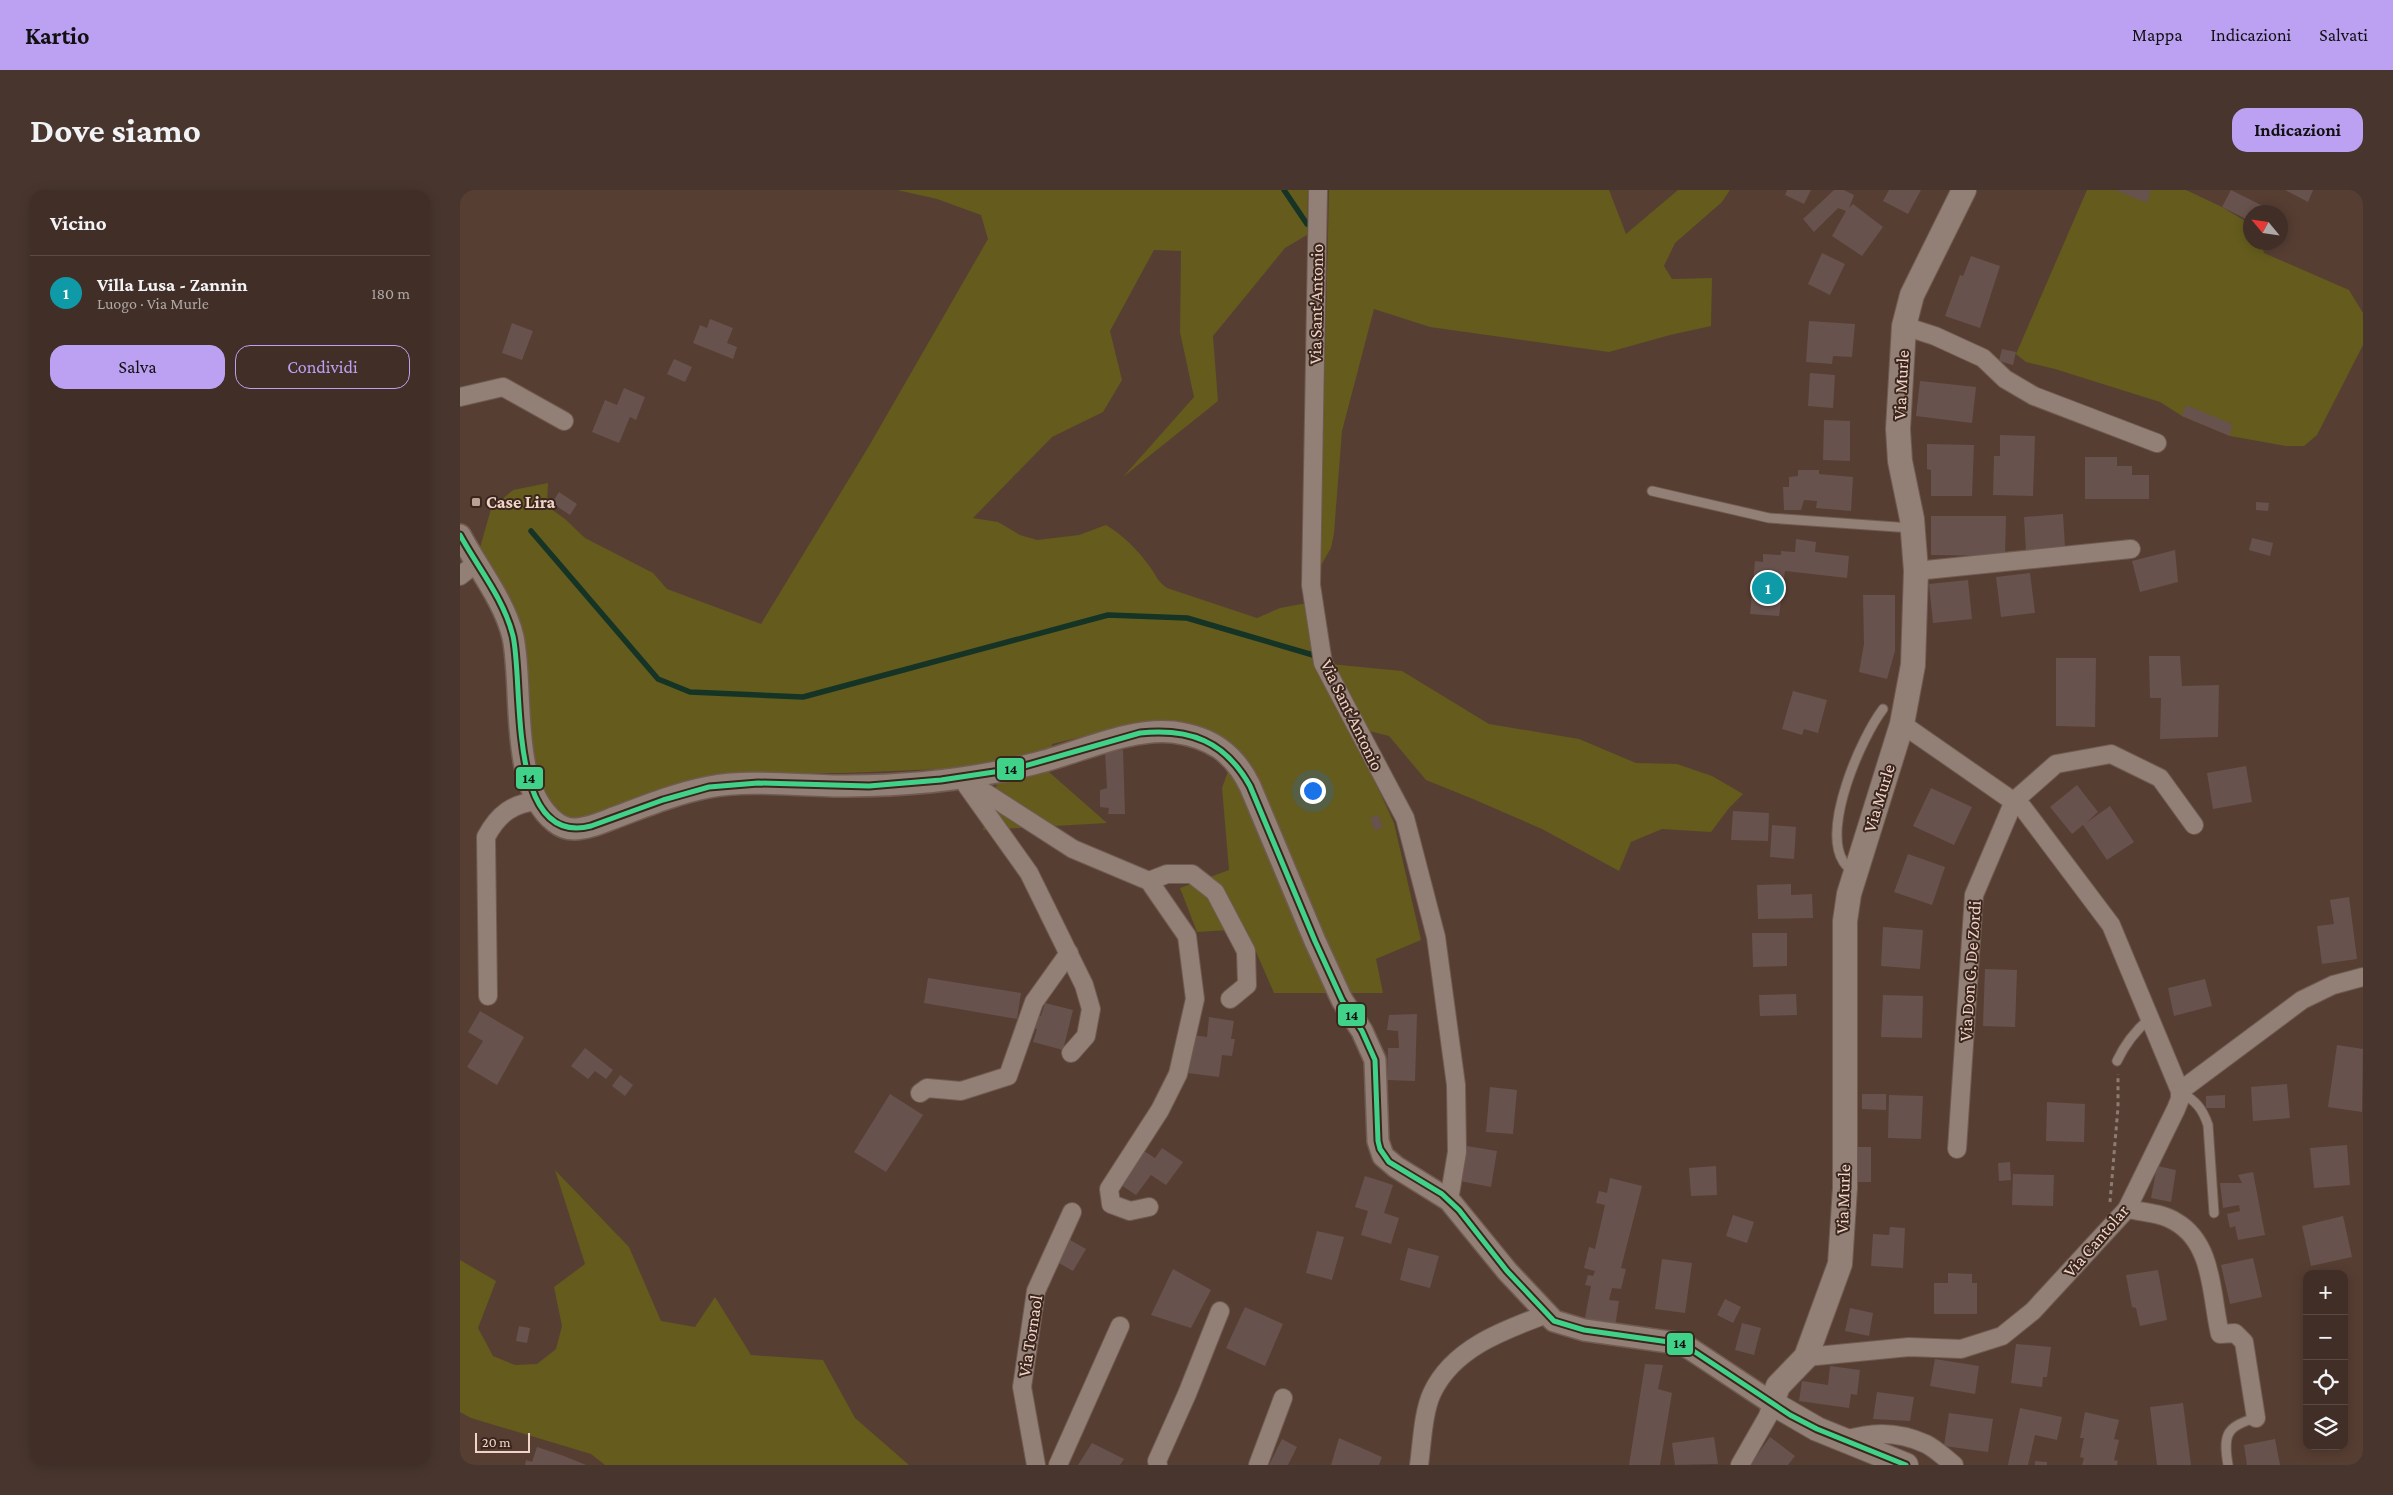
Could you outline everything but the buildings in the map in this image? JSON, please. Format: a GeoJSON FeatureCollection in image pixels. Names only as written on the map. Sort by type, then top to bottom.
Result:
{"type":"FeatureCollection","features":[{"type":"Feature","properties":{"kind":"main road","name":"Via Murle"},"geometry":{"type":"LineString","coordinates":[[1772,1402],[1778,1386],[1806,1357],[1840,1264],[1845,1188],[1845,921],[1849,894],[1902,724],[1913,664],[1916,571],[1913,528],[1900,461],[1898,429],[1904,326],[1912,295],[1964,190]]}},
{"type":"Feature","properties":{"kind":"main road"},"geometry":{"type":"LineString","coordinates":[[1772,1402],[1790,1415],[1817,1429],[1906,1465]]}},
{"type":"Feature","properties":{"kind":"street","name":"Via Sant'Antonio"},"geometry":{"type":"LineString","coordinates":[[1318,190],[1311,585],[1323,663],[1404,818],[1436,937],[1456,1085],[1457,1152],[1449,1200]]}},
{"type":"Feature","properties":{"kind":"street"},"geometry":{"type":"LineString","coordinates":[[1904,326],[1935,336],[1983,358],[2005,379],[2034,396],[2157,444]]}},
{"type":"Feature","properties":{"kind":"street"},"geometry":{"type":"LineString","coordinates":[[460,397],[503,387],[564,421]]}},
{"type":"Feature","properties":{"kind":"street"},"geometry":{"type":"LineString","coordinates":[[460,535],[468,570],[498,600],[513,637],[522,752],[529,780],[538,801],[546,813],[556,823],[564,827],[577,829],[596,824],[658,802],[712,786],[848,786],[939,781],[1034,764],[1142,732],[1185,734],[1197,737],[1224,751],[1235,760],[1247,778],[1314,941],[1342,1000],[1362,1031],[1376,1060],[1380,1149],[1383,1156],[1396,1167],[1449,1200],[1507,1271],[1547,1314],[1560,1324],[1584,1330],[1683,1344],[1772,1402],[1768,1416],[1740,1465]]}},
{"type":"Feature","properties":{"kind":"street"},"geometry":{"type":"LineString","coordinates":[[1916,571],[2131,549]]}},
{"type":"Feature","properties":{"kind":"street"},"geometry":{"type":"LineString","coordinates":[[1902,724],[2023,808],[2111,925],[2180,1091],[2302,1000],[2333,985],[2363,978]]}},
{"type":"Feature","properties":{"kind":"street","name":"Via Don G. De Zordi"},"geometry":{"type":"LineString","coordinates":[[1957,1149],[1974,895],[2014,801],[2056,764],[2111,754],[2160,778],[2194,826]]}},
{"type":"Feature","properties":{"kind":"street"},"geometry":{"type":"LineString","coordinates":[[961,777],[1074,849],[1149,881],[1186,936],[1195,999],[1178,1074],[1160,1110],[1109,1189],[1111,1204],[1130,1211],[1149,1207]]}},
{"type":"Feature","properties":{"kind":"street"},"geometry":{"type":"LineString","coordinates":[[961,777],[1029,873],[1084,985],[1091,1009],[1086,1036],[1071,1053]]}},
{"type":"Feature","properties":{"kind":"street"},"geometry":{"type":"LineString","coordinates":[[488,996],[486,837],[494,823],[510,807],[526,802],[538,801]]}},
{"type":"Feature","properties":{"kind":"street"},"geometry":{"type":"LineString","coordinates":[[1149,881],[1167,874],[1192,874],[1215,892],[1246,951],[1247,985],[1230,999]]}},
{"type":"Feature","properties":{"kind":"street"},"geometry":{"type":"LineString","coordinates":[[920,1093],[927,1088],[961,1091],[1008,1076],[1034,1002],[1069,953]]}},
{"type":"Feature","properties":{"kind":"street","name":"Via Cantolar"},"geometry":{"type":"LineString","coordinates":[[1806,1357],[1909,1347],[1961,1349],[2002,1336],[2033,1311],[2127,1208],[2176,1109],[2180,1099],[2180,1091]]}},
{"type":"Feature","properties":{"kind":"street"},"geometry":{"type":"LineString","coordinates":[[2127,1208],[2176,1222],[2197,1241],[2204,1256],[2220,1334],[2235,1333],[2244,1342],[2256,1418]]}},
{"type":"Feature","properties":{"kind":"street","name":"Via Tornaol"},"geometry":{"type":"LineString","coordinates":[[1036,1465],[1022,1387],[1036,1291],[1072,1212]]}},
{"type":"Feature","properties":{"kind":"street"},"geometry":{"type":"LineString","coordinates":[[1158,1465],[1157,1461],[1187,1394],[1220,1311]]}},
{"type":"Feature","properties":{"kind":"street"},"geometry":{"type":"LineString","coordinates":[[1419,1465],[1432,1394],[1445,1372],[1472,1348],[1505,1330],[1547,1314]]}},
{"type":"Feature","properties":{"kind":"street"},"geometry":{"type":"LineString","coordinates":[[1058,1465],[1120,1326]]}},
{"type":"Feature","properties":{"kind":"street"},"geometry":{"type":"LineString","coordinates":[[1258,1465],[1283,1398]]}},
{"type":"Feature","properties":{"kind":"street"},"geometry":{"type":"LineString","coordinates":[[1846,1440],[1865,1434],[1888,1433],[1926,1444],[1954,1465]]}},
{"type":"Feature","properties":{"kind":"lane"},"geometry":{"type":"LineString","coordinates":[[1652,491],[1769,518],[1913,528]]}},
{"type":"Feature","properties":{"kind":"lane"},"geometry":{"type":"LineString","coordinates":[[1855,875],[1842,860],[1838,844],[1837,827],[1841,801],[1866,736],[1883,709]]}},
{"type":"Feature","properties":{"kind":"lane"},"geometry":{"type":"LineString","coordinates":[[2117,1061],[2124,1046],[2149,1019]]}},
{"type":"Feature","properties":{"kind":"lane"},"geometry":{"type":"LineString","coordinates":[[2180,1091],[2198,1103],[2204,1112],[2208,1125],[2214,1213]]}},
{"type":"Feature","properties":{"kind":"lane"},"geometry":{"type":"LineString","coordinates":[[2228,1465],[2225,1445],[2231,1430],[2237,1423],[2256,1418]]}},
{"type":"Feature","properties":{"kind":"path"},"geometry":{"type":"LineString","coordinates":[[2112,1226],[2110,1195],[2118,1107],[2117,1061]]}},
{"type":"Feature","properties":{"kind":"shaded area"},"geometry":{"type":"Polygon","coordinates":[[[897,190],[1308,190],[1307,235],[1285,248],[1213,336],[1218,401],[1123,477],[1194,397],[1180,332],[1181,251],[1154,250],[1110,331],[1122,380],[1103,412],[1052,437],[973,518],[998,522],[1020,535],[1037,540],[1079,535],[1106,525],[1136,549],[1167,588],[1257,618],[1280,608],[1307,603],[1309,629],[1318,668],[1354,736],[1394,823],[1421,940],[1376,959],[1383,993],[1274,993],[1246,929],[1197,932],[1180,888],[1229,870],[1222,788],[1234,755],[1187,724],[1152,720],[1052,744],[1049,772],[1107,823],[983,830],[1000,773],[940,769],[846,773],[738,773],[693,779],[659,789],[636,800],[587,818],[558,821],[537,805],[519,673],[477,558],[491,509],[513,490],[548,483],[547,506],[565,519],[585,538],[653,573],[667,589],[761,624],[869,446],[988,239],[981,215],[937,199],[897,190]]]}},
{"type":"Feature","properties":{"kind":"shaded area"},"geometry":{"type":"Polygon","coordinates":[[[1329,190],[1609,190],[1626,234],[1678,190],[1730,190],[1722,202],[1675,243],[1664,266],[1672,279],[1712,278],[1711,326],[1609,352],[1430,327],[1374,309],[1342,431],[1334,533],[1331,548],[1320,567],[1329,190]]]}},
{"type":"Feature","properties":{"kind":"shaded area"},"geometry":{"type":"Polygon","coordinates":[[[2087,190],[2186,190],[2222,207],[2243,220],[2243,250],[2263,250],[2264,253],[2349,290],[2363,313],[2363,345],[2317,435],[2304,446],[2286,446],[2230,436],[2182,416],[2160,402],[2055,369],[2026,362],[2016,354],[2087,190]]]}},
{"type":"Feature","properties":{"kind":"shaded area"},"geometry":{"type":"Polygon","coordinates":[[[1330,664],[1402,671],[1489,724],[1579,739],[1636,763],[1677,764],[1712,776],[1743,794],[1729,808],[1711,832],[1662,829],[1631,842],[1619,871],[1542,829],[1426,780],[1389,736],[1365,730],[1330,664]]]}},
{"type":"Feature","properties":{"kind":"shaded area"},"geometry":{"type":"Polygon","coordinates":[[[555,1170],[629,1247],[661,1321],[695,1327],[715,1297],[751,1355],[823,1360],[855,1418],[909,1465],[605,1465],[591,1454],[471,1418],[460,1412],[460,1260],[496,1281],[478,1328],[493,1356],[515,1365],[537,1364],[556,1349],[562,1326],[554,1287],[585,1264],[555,1170]]]}},
{"type":"Feature","properties":{"kind":"waterway"},"geometry":{"type":"LineString","coordinates":[[1284,190],[1307,224]]}},
{"type":"Feature","properties":{"kind":"waterway"},"geometry":{"type":"LineString","coordinates":[[531,531],[658,679],[690,692],[803,697],[1108,615],[1187,618],[1313,655]]}},
{"type":"Feature","properties":{"kind":"transit line","name":"14"},"geometry":{"type":"LineString","coordinates":[[460,535],[497,596],[513,636],[524,757],[532,788],[544,812],[564,826],[591,826],[663,800],[709,787],[758,783],[869,786],[941,780],[1014,769],[1140,733],[1175,733],[1190,736],[1217,748],[1229,758],[1250,786],[1315,941],[1342,1000],[1362,1031],[1375,1060],[1378,1141],[1380,1149],[1389,1162],[1442,1194],[1459,1210],[1507,1271],[1554,1321],[1584,1330],[1683,1344],[1790,1415],[1817,1429],[1906,1465]]}},
{"type":"Feature","properties":{"kind":"place","name":"Case Lira"},"geometry":{"type":"Point","coordinates":[476,502]}},
{"type":"Feature","properties":{"kind":"place","name":"Villa Lusa - Zannin"},"geometry":{"type":"Point","coordinates":[1768,588]}}]}
